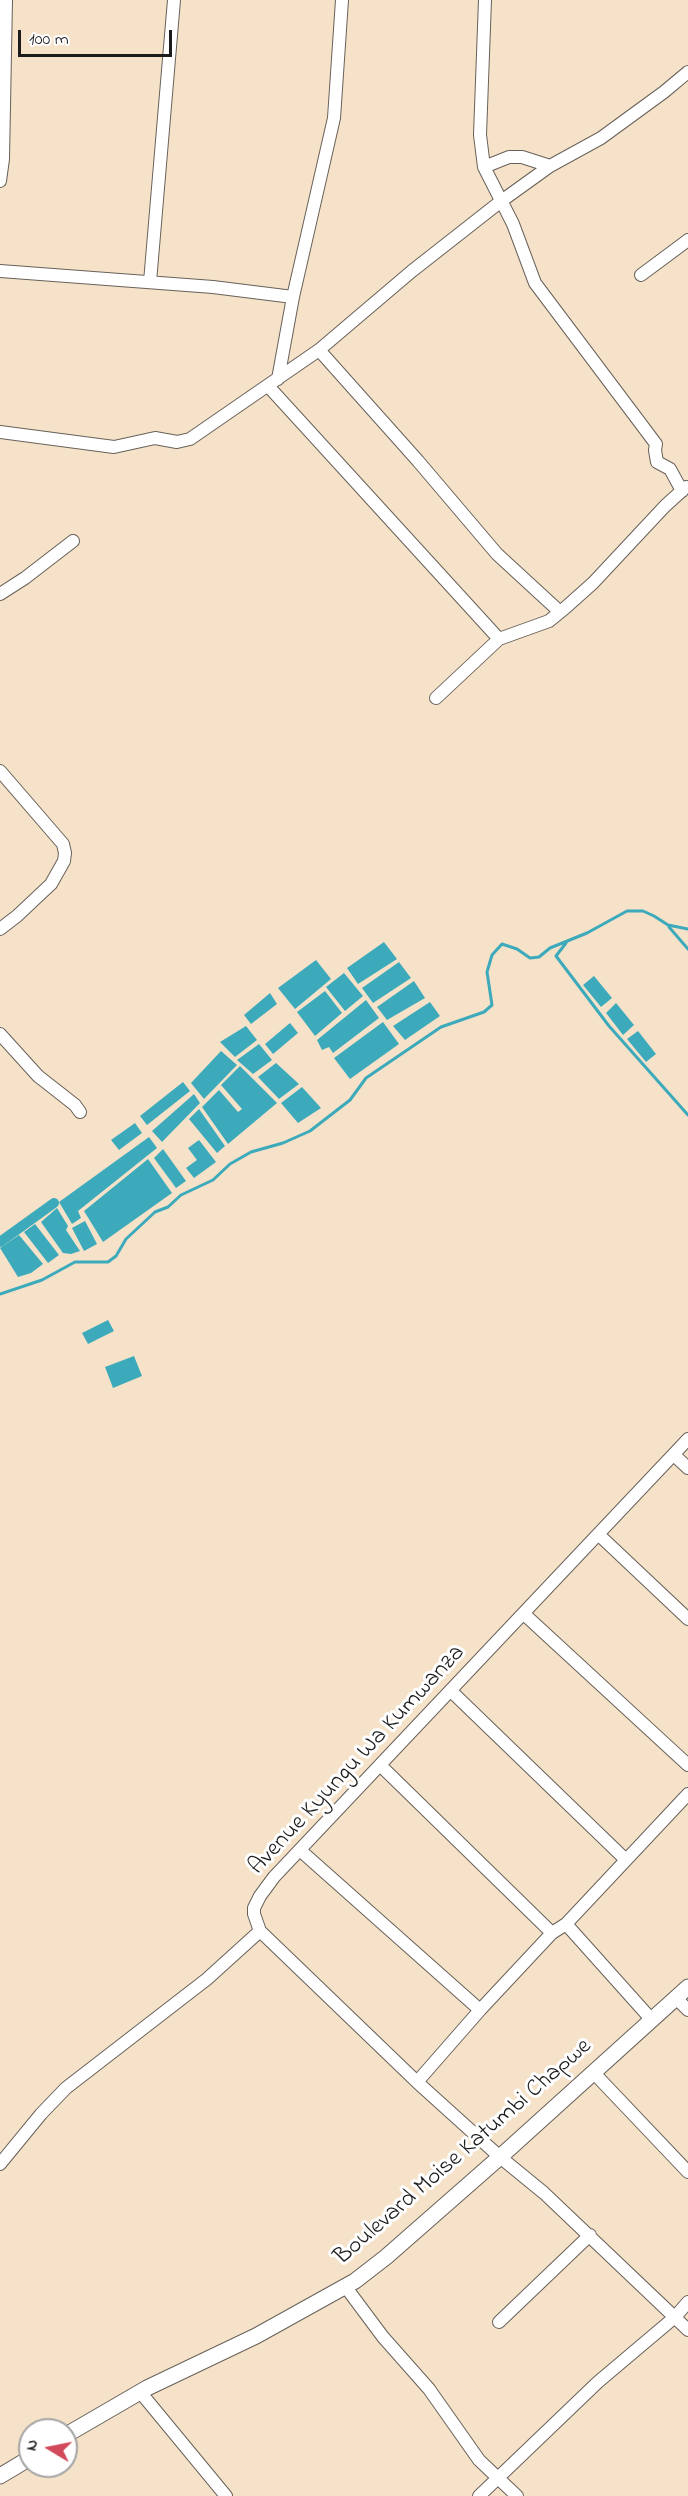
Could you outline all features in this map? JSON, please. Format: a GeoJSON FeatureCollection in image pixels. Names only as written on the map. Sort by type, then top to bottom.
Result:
{"type":"FeatureCollection","features":[{"type":"Feature","properties":{"kind":"street"},"geometry":{"type":"LineString","coordinates":[[0,181],[3,159],[6,0]]}},
{"type":"Feature","properties":{"kind":"street"},"geometry":{"type":"LineString","coordinates":[[150,282],[174,0]]}},
{"type":"Feature","properties":{"kind":"street"},"geometry":{"type":"LineString","coordinates":[[274,383],[334,118],[342,0]]}},
{"type":"Feature","properties":{"kind":"street"},"geometry":{"type":"LineString","coordinates":[[436,698],[499,639],[549,621],[560,612],[593,583],[685,488],[669,470],[657,462],[656,444],[534,283],[513,224],[484,167],[480,135],[485,0]]}},
{"type":"Feature","properties":{"kind":"street"},"geometry":{"type":"LineString","coordinates":[[0,432],[114,447],[155,438],[177,442],[190,439],[208,424],[228,414],[319,351],[412,271],[500,202],[550,166],[601,138],[688,72]]}},
{"type":"Feature","properties":{"kind":"street"},"geometry":{"type":"LineString","coordinates":[[484,167],[508,157],[522,157],[550,166]]}},
{"type":"Feature","properties":{"kind":"street"},"geometry":{"type":"LineString","coordinates":[[641,275],[688,240]]}},
{"type":"Feature","properties":{"kind":"street"},"geometry":{"type":"LineString","coordinates":[[0,271],[213,287],[293,297]]}},
{"type":"Feature","properties":{"kind":"street"},"geometry":{"type":"LineString","coordinates":[[319,351],[418,461],[497,554],[560,612]]}},
{"type":"Feature","properties":{"kind":"street"},"geometry":{"type":"LineString","coordinates":[[274,383],[499,639]]}},
{"type":"Feature","properties":{"kind":"street"},"geometry":{"type":"LineString","coordinates":[[0,594],[26,578],[73,541]]}},
{"type":"Feature","properties":{"kind":"street"},"geometry":{"type":"LineString","coordinates":[[0,771],[63,844],[65,853],[64,861],[51,884],[0,929]]}},
{"type":"Feature","properties":{"kind":"street"},"geometry":{"type":"LineString","coordinates":[[0,1034],[38,1076],[75,1105],[80,1112]]}},
{"type":"Feature","properties":{"kind":"street","name":"Avenue Kyungu Wa Kumwanza"},"geometry":{"type":"LineString","coordinates":[[260,1931],[254,1908],[274,1878],[688,1439]]}},
{"type":"Feature","properties":{"kind":"street"},"geometry":{"type":"LineString","coordinates":[[674,1455],[688,1468]]}},
{"type":"Feature","properties":{"kind":"street"},"geometry":{"type":"LineString","coordinates":[[598,1534],[688,1619]]}},
{"type":"Feature","properties":{"kind":"street"},"geometry":{"type":"LineString","coordinates":[[524,1614],[688,1765]]}},
{"type":"Feature","properties":{"kind":"street"},"geometry":{"type":"LineString","coordinates":[[451,1691],[626,1860]]}},
{"type":"Feature","properties":{"kind":"street"},"geometry":{"type":"LineString","coordinates":[[381,1766],[552,1934]]}},
{"type":"Feature","properties":{"kind":"street"},"geometry":{"type":"LineString","coordinates":[[417,2082],[480,2010],[552,1934],[566,1924],[688,1794]]}},
{"type":"Feature","properties":{"kind":"street"},"geometry":{"type":"LineString","coordinates":[[301,1851],[480,2010]]}},
{"type":"Feature","properties":{"kind":"street"},"geometry":{"type":"LineString","coordinates":[[566,1924],[651,2019]]}},
{"type":"Feature","properties":{"kind":"street"},"geometry":{"type":"LineString","coordinates":[[0,2164],[41,2114],[66,2088],[207,1979],[260,1931],[417,2082],[590,2235],[688,2330]]}},
{"type":"Feature","properties":{"kind":"street","name":"Boulevard Moise Katumbi Chapwe"},"geometry":{"type":"LineString","coordinates":[[78,2428],[141,2392],[256,2336],[345,2286],[386,2258],[688,1987]]}},
{"type":"Feature","properties":{"kind":"street"},"geometry":{"type":"LineString","coordinates":[[676,1998],[688,2010]]}},
{"type":"Feature","properties":{"kind":"street"},"geometry":{"type":"LineString","coordinates":[[592,2073],[688,2172]]}},
{"type":"Feature","properties":{"kind":"street"},"geometry":{"type":"LineString","coordinates":[[499,2322],[590,2235]]}},
{"type":"Feature","properties":{"kind":"street"},"geometry":{"type":"LineString","coordinates":[[345,2286],[383,2337],[429,2389],[479,2460],[518,2496]]}},
{"type":"Feature","properties":{"kind":"street"},"geometry":{"type":"LineString","coordinates":[[479,2496],[598,2382],[675,2317],[688,2302]]}},
{"type":"Feature","properties":{"kind":"street"},"geometry":{"type":"LineString","coordinates":[[141,2392],[226,2496]]}},
{"type":"Feature","properties":{"kind":"street"},"geometry":{"type":"LineString","coordinates":[[0,2476],[18,2465]]}},
{"type":"Feature","properties":{"kind":"water"},"geometry":{"type":"Polygon","coordinates":[[[384,942],[397,959],[358,984],[347,968],[384,942]]]}},
{"type":"Feature","properties":{"kind":"water"},"geometry":{"type":"Polygon","coordinates":[[[316,960],[331,979],[295,1009],[278,988],[316,960]]]}},
{"type":"Feature","properties":{"kind":"water"},"geometry":{"type":"Polygon","coordinates":[[[399,962],[411,978],[373,1003],[362,988],[399,962]]]}},
{"type":"Feature","properties":{"kind":"water"},"geometry":{"type":"Polygon","coordinates":[[[344,973],[363,996],[345,1011],[326,987],[344,973]]]}},
{"type":"Feature","properties":{"kind":"water"},"geometry":{"type":"Polygon","coordinates":[[[594,976],[612,998],[601,1007],[583,985],[594,976]]]}},
{"type":"Feature","properties":{"kind":"water"},"geometry":{"type":"Polygon","coordinates":[[[414,981],[425,998],[387,1020],[377,1007],[414,981]]]}},
{"type":"Feature","properties":{"kind":"water"},"geometry":{"type":"Polygon","coordinates":[[[325,991],[342,1013],[315,1036],[297,1012],[325,991]]]}},
{"type":"Feature","properties":{"kind":"water"},"geometry":{"type":"Polygon","coordinates":[[[270,993],[277,1004],[251,1024],[244,1015],[270,993]]]}},
{"type":"Feature","properties":{"kind":"water"},"geometry":{"type":"Polygon","coordinates":[[[366,1000],[379,1018],[333,1053],[329,1047],[322,1050],[317,1040],[366,1000]]]}},
{"type":"Feature","properties":{"kind":"water"},"geometry":{"type":"Polygon","coordinates":[[[430,1002],[440,1016],[405,1040],[393,1026],[430,1002]]]}},
{"type":"Feature","properties":{"kind":"water"},"geometry":{"type":"Polygon","coordinates":[[[616,1003],[634,1025],[623,1035],[606,1013],[616,1003]]]}},
{"type":"Feature","properties":{"kind":"water"},"geometry":{"type":"Polygon","coordinates":[[[383,1022],[399,1044],[350,1079],[334,1058],[383,1022]]]}},
{"type":"Feature","properties":{"kind":"water"},"geometry":{"type":"Polygon","coordinates":[[[290,1023],[298,1033],[273,1054],[265,1044],[290,1023]]]}},
{"type":"Feature","properties":{"kind":"water"},"geometry":{"type":"Polygon","coordinates":[[[246,1026],[257,1040],[235,1057],[220,1042],[246,1026]]]}},
{"type":"Feature","properties":{"kind":"water"},"geometry":{"type":"Polygon","coordinates":[[[638,1031],[656,1054],[646,1062],[627,1039],[638,1031]]]}},
{"type":"Feature","properties":{"kind":"water"},"geometry":{"type":"Polygon","coordinates":[[[259,1044],[272,1060],[253,1074],[237,1060],[259,1044]]]}},
{"type":"Feature","properties":{"kind":"water"},"geometry":{"type":"Polygon","coordinates":[[[221,1051],[237,1065],[204,1099],[191,1083],[221,1051]]]}},
{"type":"Feature","properties":{"kind":"water"},"geometry":{"type":"Polygon","coordinates":[[[276,1063],[299,1084],[279,1099],[258,1077],[276,1063]]]}},
{"type":"Feature","properties":{"kind":"water"},"geometry":{"type":"Polygon","coordinates":[[[240,1066],[277,1103],[228,1144],[202,1107],[219,1090],[238,1112],[242,1109],[221,1085],[240,1066]]]}},
{"type":"Feature","properties":{"kind":"water"},"geometry":{"type":"Polygon","coordinates":[[[183,1082],[190,1091],[147,1125],[140,1116],[183,1082]]]}},
{"type":"Feature","properties":{"kind":"water"},"geometry":{"type":"Polygon","coordinates":[[[302,1087],[321,1108],[298,1123],[281,1103],[302,1087]]]}},
{"type":"Feature","properties":{"kind":"water"},"geometry":{"type":"Polygon","coordinates":[[[194,1094],[200,1103],[162,1142],[152,1131],[194,1094]]]}},
{"type":"Feature","properties":{"kind":"water"},"geometry":{"type":"Polygon","coordinates":[[[199,1109],[225,1146],[217,1153],[189,1119],[199,1109]]]}},
{"type":"Feature","properties":{"kind":"water"},"geometry":{"type":"Polygon","coordinates":[[[135,1123],[142,1133],[119,1150],[111,1140],[135,1123]]]}},
{"type":"Feature","properties":{"kind":"water"},"geometry":{"type":"Polygon","coordinates":[[[149,1137],[157,1148],[78,1211],[81,1218],[72,1224],[59,1202],[149,1137]]]}},
{"type":"Feature","properties":{"kind":"water"},"geometry":{"type":"Polygon","coordinates":[[[199,1140],[216,1162],[194,1178],[186,1168],[197,1160],[188,1148],[199,1140]]]}},
{"type":"Feature","properties":{"kind":"water"},"geometry":{"type":"Polygon","coordinates":[[[163,1149],[186,1181],[176,1188],[154,1158],[163,1149]]]}},
{"type":"Feature","properties":{"kind":"water"},"geometry":{"type":"Polygon","coordinates":[[[148,1159],[172,1193],[103,1242],[84,1211],[148,1159]]]}},
{"type":"Feature","properties":{"kind":"water"},"geometry":{"type":"Polygon","coordinates":[[[57,1208],[68,1226],[66,1230],[80,1251],[71,1254],[63,1253],[41,1222],[57,1208]]]}},
{"type":"Feature","properties":{"kind":"water"},"geometry":{"type":"Polygon","coordinates":[[[85,1221],[97,1244],[84,1251],[72,1228],[85,1221]]]}},
{"type":"Feature","properties":{"kind":"water"},"geometry":{"type":"Polygon","coordinates":[[[35,1224],[59,1255],[48,1263],[24,1232],[35,1224]]]}},
{"type":"Feature","properties":{"kind":"water"},"geometry":{"type":"Polygon","coordinates":[[[19,1235],[43,1264],[31,1273],[18,1277],[0,1248],[19,1235]]]}},
{"type":"Feature","properties":{"kind":"water"},"geometry":{"type":"Polygon","coordinates":[[[108,1320],[114,1331],[88,1344],[82,1333],[108,1320]]]}},
{"type":"Feature","properties":{"kind":"water"},"geometry":{"type":"Polygon","coordinates":[[[134,1356],[142,1376],[113,1388],[105,1367],[134,1356]]]}},
{"type":"Feature","properties":{"kind":"waterway"},"geometry":{"type":"LineString","coordinates":[[0,1294],[42,1280],[75,1262],[108,1262],[116,1256],[126,1239],[155,1212],[168,1207],[181,1195],[213,1180],[230,1164],[251,1152],[283,1143],[310,1131],[350,1100],[366,1078],[441,1027],[484,1012],[492,1005],[487,972],[492,955],[502,944],[517,949],[530,958],[539,957],[550,948],[587,933],[627,911],[643,911],[668,925],[688,929]]}},
{"type":"Feature","properties":{"kind":"waterway"},"geometry":{"type":"LineString","coordinates":[[669,927],[688,949]]}},
{"type":"Feature","properties":{"kind":"waterway"},"geometry":{"type":"LineString","coordinates":[[566,943],[556,956],[609,1026],[688,1115]]}},
{"type":"Feature","properties":{"kind":"waterway"},"geometry":{"type":"LineString","coordinates":[[0,1242],[54,1203]]}}]}
